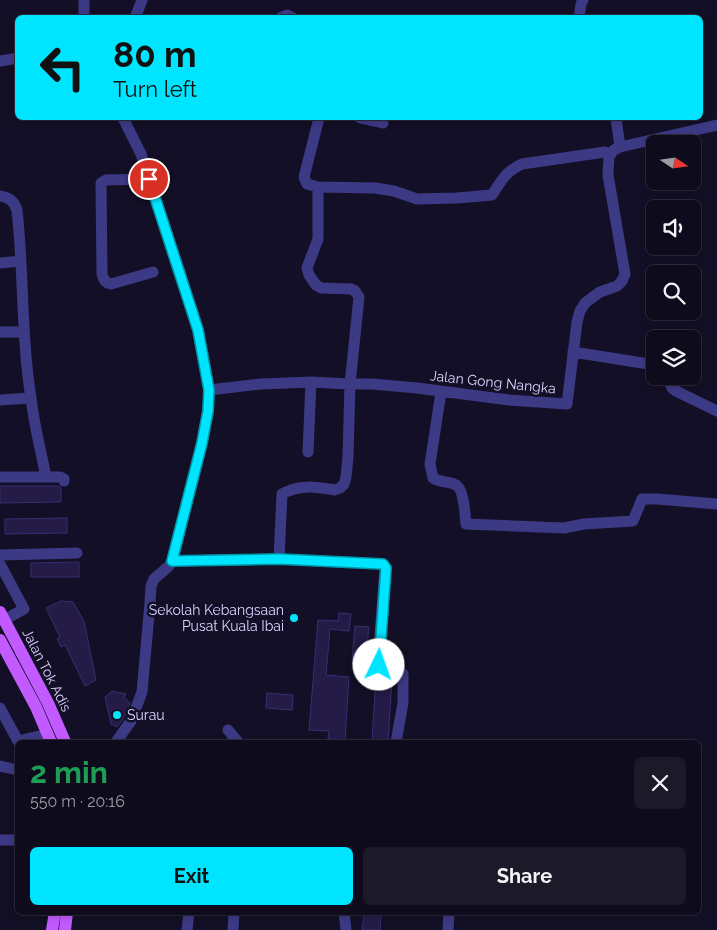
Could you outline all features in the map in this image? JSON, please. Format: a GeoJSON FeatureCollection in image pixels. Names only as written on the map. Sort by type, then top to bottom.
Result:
{"type":"FeatureCollection","features":[{"type":"Feature","properties":{"kind":"main road","name":"Jalan Tok Adis"},"geometry":{"type":"LineString","coordinates":[[2,616],[48,703],[64,740]]}},
{"type":"Feature","properties":{"kind":"main road","name":"Jalan Tok Adis"},"geometry":{"type":"LineString","coordinates":[[0,640],[50,738]]}},
{"type":"Feature","properties":{"kind":"main road"},"geometry":{"type":"LineString","coordinates":[[52,930],[54,915]]}},
{"type":"Feature","properties":{"kind":"main road"},"geometry":{"type":"LineString","coordinates":[[64,930],[66,915]]}},
{"type":"Feature","properties":{"kind":"street"},"geometry":{"type":"LineString","coordinates":[[84,0],[84,15]]}},
{"type":"Feature","properties":{"kind":"street"},"geometry":{"type":"LineString","coordinates":[[136,15],[142,0]]}},
{"type":"Feature","properties":{"kind":"street"},"geometry":{"type":"LineString","coordinates":[[579,15],[583,0]]}},
{"type":"Feature","properties":{"kind":"street"},"geometry":{"type":"LineString","coordinates":[[0,61],[15,58]]}},
{"type":"Feature","properties":{"kind":"street"},"geometry":{"type":"LineString","coordinates":[[117,740],[131,720],[142,692],[150,586],[154,579],[172,561],[202,443],[208,411],[209,390],[198,330],[141,154],[124,120]]}},
{"type":"Feature","properties":{"kind":"street"},"geometry":{"type":"LineString","coordinates":[[319,120],[304,177],[306,184],[318,187],[375,188],[394,191],[417,199],[492,195],[508,172],[522,164],[616,150],[717,125]]}},
{"type":"Feature","properties":{"kind":"street"},"geometry":{"type":"LineString","coordinates":[[370,120],[384,123]]}},
{"type":"Feature","properties":{"kind":"street","name":"Jalan Gong Nangka"},"geometry":{"type":"LineString","coordinates":[[209,390],[261,384],[311,382],[380,385],[509,400],[567,404],[580,311],[585,303],[600,292],[618,286],[625,274],[608,175],[609,156],[616,150],[616,120]]}},
{"type":"Feature","properties":{"kind":"street"},"geometry":{"type":"LineString","coordinates":[[149,179],[106,180],[101,183],[102,274],[106,282],[112,284],[153,272]]}},
{"type":"Feature","properties":{"kind":"street"},"geometry":{"type":"LineString","coordinates":[[279,559],[282,494],[288,490],[302,487],[335,490],[340,488],[344,484],[348,457],[350,384],[359,298],[351,289],[321,288],[316,285],[309,275],[307,268],[318,239],[318,187]]}},
{"type":"Feature","properties":{"kind":"street"},"geometry":{"type":"LineString","coordinates":[[0,196],[10,199],[17,210],[30,398],[46,477]]}},
{"type":"Feature","properties":{"kind":"street"},"geometry":{"type":"LineString","coordinates":[[0,263],[21,262]]}},
{"type":"Feature","properties":{"kind":"street"},"geometry":{"type":"LineString","coordinates":[[0,332],[24,332]]}},
{"type":"Feature","properties":{"kind":"street"},"geometry":{"type":"LineString","coordinates":[[573,352],[646,364]]}},
{"type":"Feature","properties":{"kind":"street"},"geometry":{"type":"LineString","coordinates":[[308,452],[311,382]]}},
{"type":"Feature","properties":{"kind":"street"},"geometry":{"type":"LineString","coordinates":[[671,385],[676,391],[717,411]]}},
{"type":"Feature","properties":{"kind":"street"},"geometry":{"type":"LineString","coordinates":[[441,392],[430,464],[433,478],[456,485],[461,490],[466,524],[564,528],[584,524],[633,521],[642,500],[657,499],[717,504]]}},
{"type":"Feature","properties":{"kind":"street"},"geometry":{"type":"LineString","coordinates":[[0,400],[30,398]]}},
{"type":"Feature","properties":{"kind":"street"},"geometry":{"type":"LineString","coordinates":[[0,477],[60,477],[64,481]]}},
{"type":"Feature","properties":{"kind":"street"},"geometry":{"type":"LineString","coordinates":[[0,555],[77,553]]}},
{"type":"Feature","properties":{"kind":"street"},"geometry":{"type":"LineString","coordinates":[[172,561],[279,559],[383,564],[386,568],[378,662],[382,667],[403,674],[403,703],[396,740]]}},
{"type":"Feature","properties":{"kind":"street"},"geometry":{"type":"LineString","coordinates":[[0,564],[24,610],[2,616]]}},
{"type":"Feature","properties":{"kind":"street"},"geometry":{"type":"LineString","coordinates":[[0,708],[17,740]]}},
{"type":"Feature","properties":{"kind":"street"},"geometry":{"type":"LineString","coordinates":[[228,730],[236,740]]}},
{"type":"Feature","properties":{"kind":"street"},"geometry":{"type":"LineString","coordinates":[[34,740],[50,738]]}},
{"type":"Feature","properties":{"kind":"street"},"geometry":{"type":"LineString","coordinates":[[0,766],[15,769]]}},
{"type":"Feature","properties":{"kind":"street"},"geometry":{"type":"LineString","coordinates":[[0,840],[15,840]]}},
{"type":"Feature","properties":{"kind":"street"},"geometry":{"type":"LineString","coordinates":[[187,930],[189,915]]}},
{"type":"Feature","properties":{"kind":"street"},"geometry":{"type":"LineString","coordinates":[[233,930],[234,915]]}},
{"type":"Feature","properties":{"kind":"street"},"geometry":{"type":"LineString","coordinates":[[344,915],[346,930]]}},
{"type":"Feature","properties":{"kind":"street"},"geometry":{"type":"LineString","coordinates":[[448,930],[449,915]]}},
{"type":"Feature","properties":{"kind":"building"},"geometry":{"type":"Polygon","coordinates":[[[0,486],[59,486],[61,488],[61,502],[0,503],[0,486]]]}},
{"type":"Feature","properties":{"kind":"building"},"geometry":{"type":"Polygon","coordinates":[[[67,518],[67,533],[5,534],[5,519],[67,518]]]}},
{"type":"Feature","properties":{"kind":"building"},"geometry":{"type":"Polygon","coordinates":[[[79,562],[79,577],[31,577],[31,563],[79,562]]]}},
{"type":"Feature","properties":{"kind":"building"},"geometry":{"type":"Polygon","coordinates":[[[61,601],[73,602],[84,621],[96,680],[85,686],[65,645],[61,647],[57,639],[60,637],[46,608],[61,601]]]}},
{"type":"Feature","properties":{"kind":"building"},"geometry":{"type":"Polygon","coordinates":[[[339,613],[351,614],[349,631],[330,629],[326,675],[349,677],[345,740],[328,739],[329,731],[309,730],[318,620],[338,621],[339,613]]]}},
{"type":"Feature","properties":{"kind":"building"},"geometry":{"type":"Polygon","coordinates":[[[355,626],[369,627],[365,663],[352,662],[355,626]]]}},
{"type":"Feature","properties":{"kind":"building"},"geometry":{"type":"Polygon","coordinates":[[[376,677],[392,679],[388,740],[372,740],[376,677]]]}},
{"type":"Feature","properties":{"kind":"building","name":"Surau"},"geometry":{"type":"Polygon","coordinates":[[[112,691],[126,694],[124,697],[130,703],[125,716],[117,727],[111,724],[105,697],[112,691]]]}},
{"type":"Feature","properties":{"kind":"building"},"geometry":{"type":"Polygon","coordinates":[[[267,693],[293,695],[292,710],[266,708],[267,693]]]}},
{"type":"Feature","properties":{"kind":"building"},"geometry":{"type":"Polygon","coordinates":[[[364,915],[381,915],[380,930],[362,930],[364,915]]]}},
{"type":"Feature","properties":{"kind":"place","name":"Sekolah Kebangsaan Pusat Kuala Ibai"},"geometry":{"type":"Point","coordinates":[294,618]}},
{"type":"Feature","properties":{"kind":"place","name":"Surau"},"geometry":{"type":"Point","coordinates":[117,715]}},
{"type":"Feature","properties":{"kind":"route"},"geometry":{"type":"LineString","coordinates":[[149,179],[198,330],[209,390],[208,411],[202,443],[172,561],[279,559],[383,564],[386,568],[379,665]]}}]}
